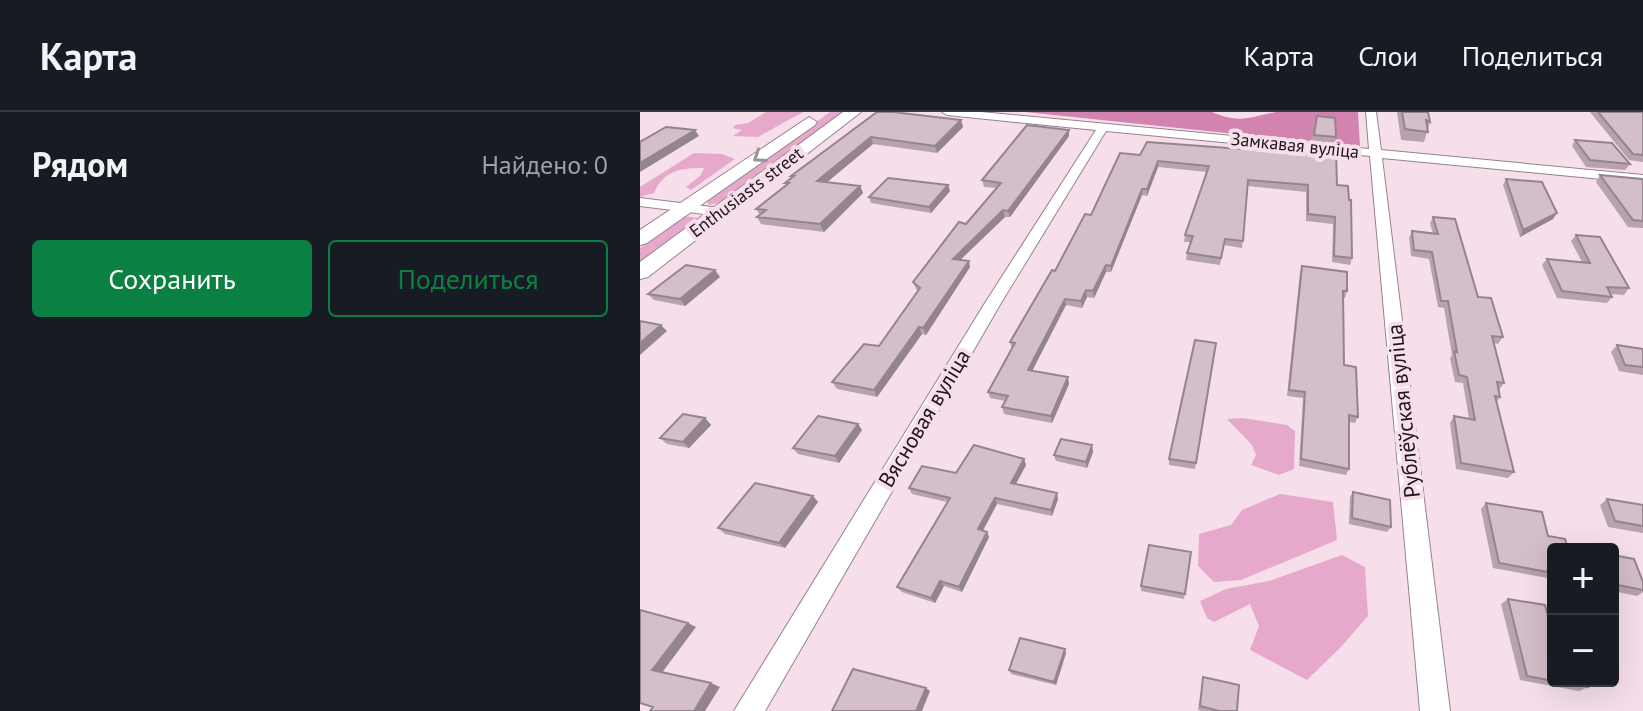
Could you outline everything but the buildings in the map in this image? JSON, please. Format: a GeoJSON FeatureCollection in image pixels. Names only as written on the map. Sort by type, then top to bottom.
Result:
{"type":"FeatureCollection","features":[{"type":"Feature","properties":{"kind":"street"},"geometry":{"type":"LineString","coordinates":[[640,239],[823,112]]}},
{"type":"Feature","properties":{"kind":"street","name":"Enthusiasts street"},"geometry":{"type":"LineString","coordinates":[[640,272],[853,112]]}},
{"type":"Feature","properties":{"kind":"street","name":"Замкавая вуліца"},"geometry":{"type":"LineString","coordinates":[[947,112],[1643,179]]}},
{"type":"Feature","properties":{"kind":"street","name":"Рублёўская вуліца"},"geometry":{"type":"LineString","coordinates":[[1371,112],[1435,711]]}},
{"type":"Feature","properties":{"kind":"street","name":"Вясновая вуліца"},"geometry":{"type":"LineString","coordinates":[[749,711],[993,303],[1103,127]]}},
{"type":"Feature","properties":{"kind":"street"},"geometry":{"type":"LineString","coordinates":[[640,202],[720,212]]}},
{"type":"Feature","properties":{"kind":"shaded area"},"geometry":{"type":"Polygon","coordinates":[[[766,112],[803,112],[758,137],[733,136],[742,130],[733,128],[735,125],[748,123],[766,112]]]}},
{"type":"Feature","properties":{"kind":"shaded area"},"geometry":{"type":"Polygon","coordinates":[[[830,112],[844,112],[722,202],[709,205],[706,200],[830,112]]]}},
{"type":"Feature","properties":{"kind":"shaded area"},"geometry":{"type":"Polygon","coordinates":[[[1025,112],[1212,112],[1238,119],[1276,112],[1358,112],[1360,147],[1025,112]]]}},
{"type":"Feature","properties":{"kind":"shaded area"},"geometry":{"type":"Polygon","coordinates":[[[694,153],[722,154],[735,159],[691,190],[686,187],[701,175],[704,168],[674,172],[663,179],[654,193],[640,197],[640,187],[694,153]]]}},
{"type":"Feature","properties":{"kind":"shaded area"},"geometry":{"type":"Polygon","coordinates":[[[684,216],[698,218],[640,262],[640,248],[684,216]]]}},
{"type":"Feature","properties":{"kind":"shaded area"},"geometry":{"type":"Polygon","coordinates":[[[1243,418],[1287,425],[1295,431],[1294,469],[1279,475],[1251,465],[1256,455],[1252,445],[1227,419],[1243,418]]]}},
{"type":"Feature","properties":{"kind":"shaded area"},"geometry":{"type":"Polygon","coordinates":[[[1280,494],[1333,502],[1337,540],[1241,580],[1214,582],[1198,566],[1199,534],[1231,525],[1242,510],[1280,494]]]}},
{"type":"Feature","properties":{"kind":"shaded area"},"geometry":{"type":"Polygon","coordinates":[[[1342,555],[1365,567],[1368,616],[1307,680],[1250,650],[1259,626],[1250,604],[1214,622],[1207,618],[1200,601],[1226,589],[1269,581],[1342,555]]]}}]}
